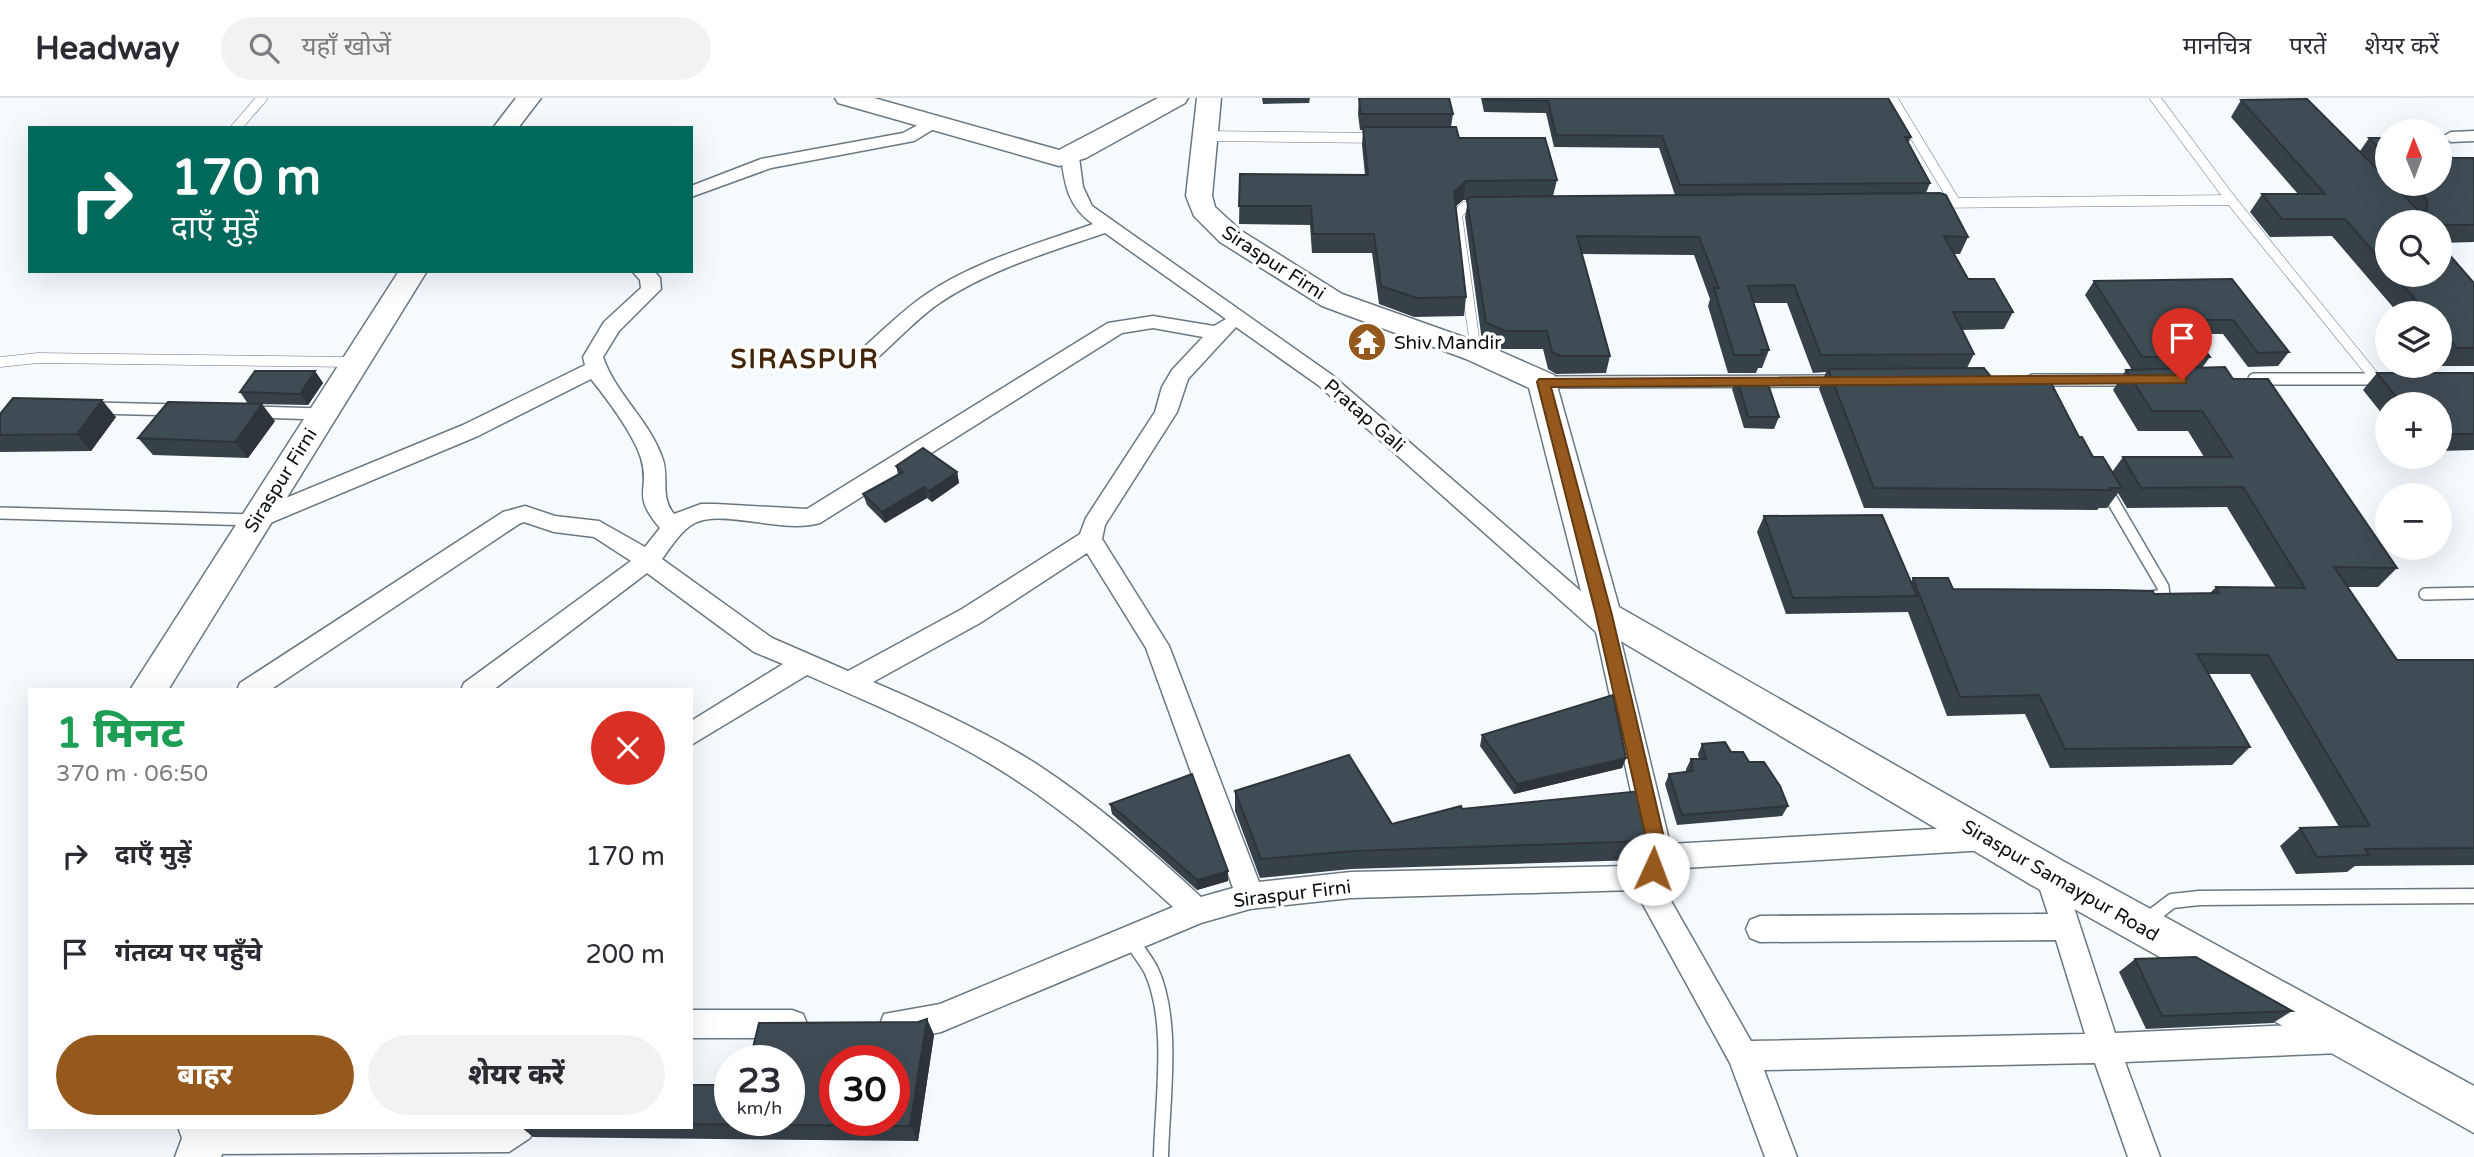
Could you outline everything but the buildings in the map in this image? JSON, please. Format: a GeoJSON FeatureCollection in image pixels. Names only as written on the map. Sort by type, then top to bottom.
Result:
{"type":"FeatureCollection","features":[{"type":"Feature","properties":{"kind":"street"},"geometry":{"type":"LineString","coordinates":[[507,126],[529,98]]}},
{"type":"Feature","properties":{"kind":"street"},"geometry":{"type":"LineString","coordinates":[[847,98],[1048,158],[1070,157],[1176,98]]}},
{"type":"Feature","properties":{"kind":"street","name":"Siraspur Firni"},"geometry":{"type":"LineString","coordinates":[[1209,98],[1199,196],[1203,210],[1230,236],[1332,300],[1476,352],[1544,382]]}},
{"type":"Feature","properties":{"kind":"street"},"geometry":{"type":"LineString","coordinates":[[693,191],[767,163],[908,137],[931,123]]}},
{"type":"Feature","properties":{"kind":"street"},"geometry":{"type":"LineString","coordinates":[[2452,137],[2474,136]]}},
{"type":"Feature","properties":{"kind":"street","name":"Pratap Gali"},"geometry":{"type":"LineString","coordinates":[[1070,157],[1077,198],[1084,209],[1226,326],[1325,380],[1605,621]]}},
{"type":"Feature","properties":{"kind":"street"},"geometry":{"type":"LineString","coordinates":[[869,354],[922,306],[957,284],[1013,258],[1106,226]]}},
{"type":"Feature","properties":{"kind":"street","name":"Siraspur Firni"},"geometry":{"type":"LineString","coordinates":[[149,688],[412,273]]}},
{"type":"Feature","properties":{"kind":"street"},"geometry":{"type":"LineString","coordinates":[[644,273],[650,278],[652,289],[603,336],[593,357],[596,368],[616,395],[652,458],[654,506],[674,529]]}},
{"type":"Feature","properties":{"kind":"street"},"geometry":{"type":"LineString","coordinates":[[476,688],[646,561],[674,529],[691,515],[702,513],[780,520],[812,517],[1122,325],[1157,323],[1226,326]]}},
{"type":"Feature","properties":{"kind":"street"},"geometry":{"type":"LineString","coordinates":[[850,682],[971,616],[1090,539],[1094,524],[1166,412],[1167,394],[1191,362],[1226,326]]}},
{"type":"Feature","properties":{"kind":"street"},"geometry":{"type":"LineString","coordinates":[[256,520],[533,403],[596,368]]}},
{"type":"Feature","properties":{"kind":"street"},"geometry":{"type":"LineString","coordinates":[[1544,382],[1605,621],[1656,842],[1649,867],[1743,1056],[1781,1157]]}},
{"type":"Feature","properties":{"kind":"street"},"geometry":{"type":"LineString","coordinates":[[252,688],[517,515],[532,515],[554,524],[595,528],[763,645],[910,709],[1026,771],[1117,838],[1197,911]]}},
{"type":"Feature","properties":{"kind":"street"},"geometry":{"type":"LineString","coordinates":[[1090,539],[1157,646],[1250,896]]}},
{"type":"Feature","properties":{"kind":"street","name":"Siraspur Samaypur Road"},"geometry":{"type":"LineString","coordinates":[[1605,621],[1652,644],[2049,874],[2474,1111]]}},
{"type":"Feature","properties":{"kind":"street"},"geometry":{"type":"LineString","coordinates":[[693,733],[804,664]]}},
{"type":"Feature","properties":{"kind":"street","name":"Siraspur Firni"},"geometry":{"type":"LineString","coordinates":[[870,1024],[912,1024],[941,1018],[1197,911],[1250,896],[1351,885],[1527,883],[1649,867],[1987,838]]}},
{"type":"Feature","properties":{"kind":"street"},"geometry":{"type":"LineString","coordinates":[[2049,874],[2105,1048],[2144,1157]]}},
{"type":"Feature","properties":{"kind":"street"},"geometry":{"type":"LineString","coordinates":[[1760,929],[2065,927]]}},
{"type":"Feature","properties":{"kind":"street"},"geometry":{"type":"LineString","coordinates":[[693,1024],[815,1024]]}},
{"type":"Feature","properties":{"kind":"street"},"geometry":{"type":"LineString","coordinates":[[1743,1056],[2105,1048],[2343,1038]]}},
{"type":"Feature","properties":{"kind":"street"},"geometry":{"type":"LineString","coordinates":[[206,1137],[509,1136],[517,1129]]}},
{"type":"Feature","properties":{"kind":"lane"},"geometry":{"type":"LineString","coordinates":[[238,126],[262,98]]}},
{"type":"Feature","properties":{"kind":"lane"},"geometry":{"type":"LineString","coordinates":[[1892,98],[1955,202]]}},
{"type":"Feature","properties":{"kind":"lane"},"geometry":{"type":"LineString","coordinates":[[2155,98],[2231,200],[2376,379]]}},
{"type":"Feature","properties":{"kind":"lane"},"geometry":{"type":"LineString","coordinates":[[1204,136],[1397,138]]}},
{"type":"Feature","properties":{"kind":"lane"},"geometry":{"type":"LineString","coordinates":[[1927,203],[2231,200]]}},
{"type":"Feature","properties":{"kind":"lane"},"geometry":{"type":"LineString","coordinates":[[1476,352],[1457,215],[1464,207],[1499,206]]}},
{"type":"Feature","properties":{"kind":"lane"},"geometry":{"type":"LineString","coordinates":[[0,362],[38,358],[353,362]]}},
{"type":"Feature","properties":{"kind":"lane"},"geometry":{"type":"LineString","coordinates":[[2237,379],[2400,379]]}},
{"type":"Feature","properties":{"kind":"lane"},"geometry":{"type":"LineString","coordinates":[[2015,380],[2140,380]]}},
{"type":"Feature","properties":{"kind":"lane"},"geometry":{"type":"LineString","coordinates":[[2043,380],[2049,392]]}},
{"type":"Feature","properties":{"kind":"lane"},"geometry":{"type":"LineString","coordinates":[[1544,382],[1849,381]]}},
{"type":"Feature","properties":{"kind":"lane"},"geometry":{"type":"LineString","coordinates":[[84,408],[196,411]]}},
{"type":"Feature","properties":{"kind":"lane"},"geometry":{"type":"LineString","coordinates":[[238,412],[321,414]]}},
{"type":"Feature","properties":{"kind":"lane"},"geometry":{"type":"LineString","coordinates":[[2096,472],[2165,592],[2159,597],[2131,597]]}},
{"type":"Feature","properties":{"kind":"lane"},"geometry":{"type":"LineString","coordinates":[[0,513],[256,520]]}},
{"type":"Feature","properties":{"kind":"lane"},"geometry":{"type":"LineString","coordinates":[[2425,594],[2474,593]]}},
{"type":"Feature","properties":{"kind":"lane"},"geometry":{"type":"LineString","coordinates":[[2140,925],[2172,901],[2199,898],[2474,896]]}},
{"type":"Feature","properties":{"kind":"lane"},"geometry":{"type":"LineString","coordinates":[[1130,939],[1152,973],[1159,1001],[1162,1041],[1161,1157]]}},
{"type":"Feature","properties":{"kind":"place","name":"Shiv Mandir"},"geometry":{"type":"Point","coordinates":[1367,342]}},
{"type":"Feature","properties":{"kind":"district","name":"SIRASPUR"},"geometry":{"type":"Point","coordinates":[805,359]}},
{"type":"Feature","properties":{"kind":"route"},"geometry":{"type":"LineString","coordinates":[[1653,869],[1656,842],[1604,615],[1548,389],[1544,382],[2182,380]]}}]}
